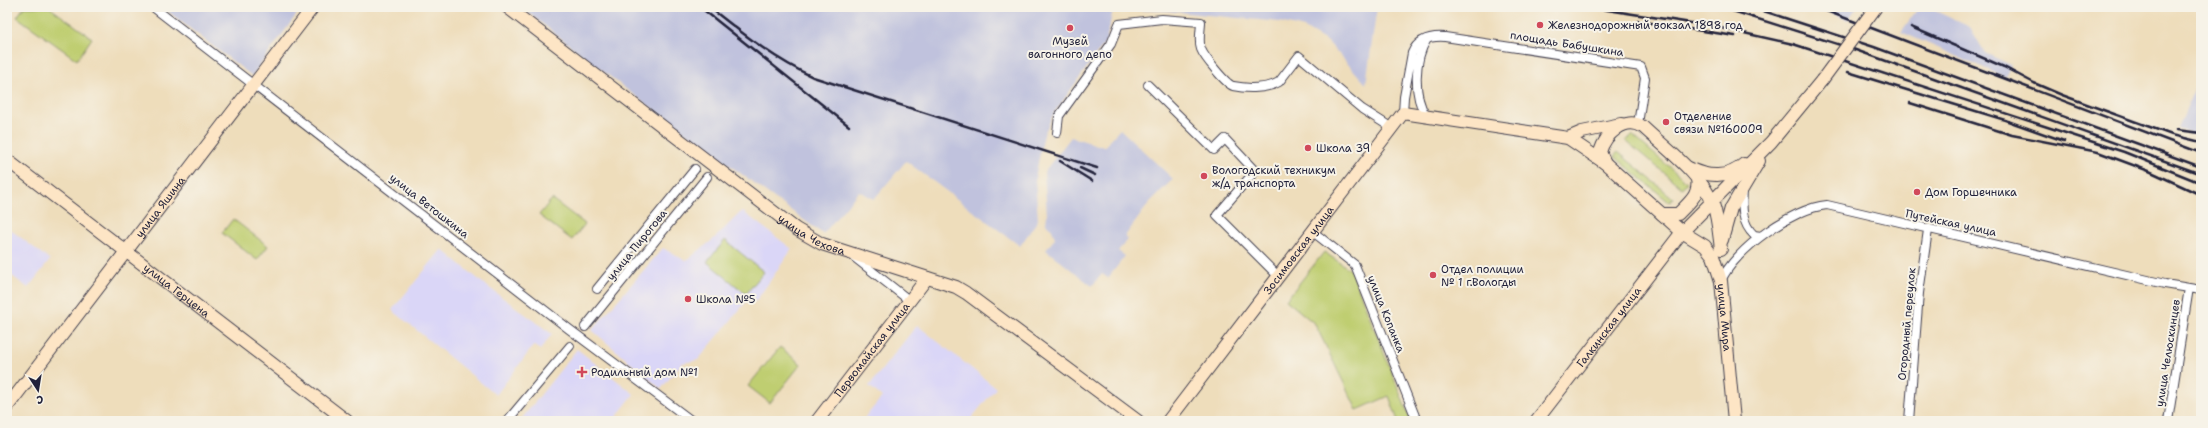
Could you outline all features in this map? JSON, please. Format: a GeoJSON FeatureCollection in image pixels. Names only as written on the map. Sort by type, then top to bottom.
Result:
{"type":"FeatureCollection","features":[{"type":"Feature","properties":{"kind":"street","name":"улица Ветошкина"},"geometry":{"type":"LineString","coordinates":[[153,7],[569,329],[692,421]]}},
{"type":"Feature","properties":{"kind":"street","name":"улица Яшина"},"geometry":{"type":"LineString","coordinates":[[7,407],[313,7]]}},
{"type":"Feature","properties":{"kind":"street","name":"улица Чехова"},"geometry":{"type":"LineString","coordinates":[[507,7],[796,229],[822,244],[956,287],[1138,421]]}},
{"type":"Feature","properties":{"kind":"street"},"geometry":{"type":"LineString","coordinates":[[1721,280],[1721,249],[1724,228],[1731,208],[1771,142],[1822,80],[1876,7]]}},
{"type":"Feature","properties":{"kind":"street"},"geometry":{"type":"LineString","coordinates":[[1057,133],[1059,116],[1111,44],[1119,24],[1162,19],[1201,22],[1200,41],[1204,54],[1227,82],[1233,86],[1264,88],[1274,85],[1299,56],[1362,109],[1392,128]]}},
{"type":"Feature","properties":{"kind":"street","name":"площадь Бабушкина"},"geometry":{"type":"LineString","coordinates":[[1427,38],[1445,36],[1641,68],[1645,78],[1641,126]]}},
{"type":"Feature","properties":{"kind":"street"},"geometry":{"type":"LineString","coordinates":[[1427,38],[1418,43],[1412,52],[1404,97],[1404,113],[1568,138],[1605,163],[1682,232]]}},
{"type":"Feature","properties":{"kind":"street"},"geometry":{"type":"LineString","coordinates":[[1426,116],[1419,102],[1418,77],[1422,49],[1427,38]]}},
{"type":"Feature","properties":{"kind":"street"},"geometry":{"type":"LineString","coordinates":[[1148,85],[1214,150],[1225,139],[1255,171],[1216,215],[1278,276]]}},
{"type":"Feature","properties":{"kind":"street","name":"Зосимовская улица"},"geometry":{"type":"LineString","coordinates":[[1168,421],[1312,231],[1404,113]]}},
{"type":"Feature","properties":{"kind":"street"},"geometry":{"type":"LineString","coordinates":[[1568,138],[1582,132],[1624,124],[1641,126],[1696,178],[1713,203],[1721,249]]}},
{"type":"Feature","properties":{"kind":"street"},"geometry":{"type":"LineString","coordinates":[[1605,163],[1600,152],[1602,146],[1616,129],[1624,124]]}},
{"type":"Feature","properties":{"kind":"street"},"geometry":{"type":"LineString","coordinates":[[1684,166],[1700,174],[1721,175],[1742,167],[1771,142]]}},
{"type":"Feature","properties":{"kind":"street","name":"Галкинская улица"},"geometry":{"type":"LineString","coordinates":[[1536,421],[1631,300],[1682,232],[1713,203],[1771,142]]}},
{"type":"Feature","properties":{"kind":"street","name":"улица Герцена"},"geometry":{"type":"LineString","coordinates":[[7,160],[347,421]]}},
{"type":"Feature","properties":{"kind":"street","name":"улица Пирогова"},"geometry":{"type":"LineString","coordinates":[[597,289],[695,169]]}},
{"type":"Feature","properties":{"kind":"street","name":"улица Пирогова"},"geometry":{"type":"LineString","coordinates":[[585,327],[707,178]]}},
{"type":"Feature","properties":{"kind":"street"},"geometry":{"type":"LineString","coordinates":[[1662,214],[1678,214],[1697,194],[1699,188],[1696,178]]}},
{"type":"Feature","properties":{"kind":"street"},"geometry":{"type":"LineString","coordinates":[[1744,186],[1743,207],[1745,222],[1754,235],[1761,236]]}},
{"type":"Feature","properties":{"kind":"street"},"geometry":{"type":"LineString","coordinates":[[1713,203],[1709,219],[1717,265]]}},
{"type":"Feature","properties":{"kind":"street","name":"Путейская улица"},"geometry":{"type":"LineString","coordinates":[[1721,280],[1729,266],[1739,254],[1761,236],[1801,212],[1810,208],[1827,205],[1928,230],[2201,290]]}},
{"type":"Feature","properties":{"kind":"street","name":"Огородный переулок"},"geometry":{"type":"LineString","coordinates":[[1909,421],[1920,293],[1928,230]]}},
{"type":"Feature","properties":{"kind":"street","name":"улица Копанка"},"geometry":{"type":"LineString","coordinates":[[1312,231],[1355,265],[1417,421]]}},
{"type":"Feature","properties":{"kind":"street","name":"улица Мира"},"geometry":{"type":"LineString","coordinates":[[1682,232],[1705,246],[1713,256],[1717,265],[1721,280],[1734,421]]}},
{"type":"Feature","properties":{"kind":"street"},"geometry":{"type":"LineString","coordinates":[[849,253],[910,301]]}},
{"type":"Feature","properties":{"kind":"street","name":"Первомайская улица"},"geometry":{"type":"LineString","coordinates":[[817,421],[927,278]]}},
{"type":"Feature","properties":{"kind":"street","name":"улица Челюскинцев"},"geometry":{"type":"LineString","coordinates":[[2168,421],[2189,288]]}},
{"type":"Feature","properties":{"kind":"street"},"geometry":{"type":"LineString","coordinates":[[507,421],[570,346]]}},
{"type":"Feature","properties":{"kind":"shaded area"},"geometry":{"type":"Polygon","coordinates":[[[162,7],[302,7],[252,76],[162,7]]]}},
{"type":"Feature","properties":{"kind":"shaded area"},"geometry":{"type":"Polygon","coordinates":[[[521,7],[1377,7],[1366,84],[1328,42],[1304,28],[1280,22],[1167,11],[1113,10],[1106,41],[1054,113],[1044,134],[1035,178],[1038,220],[1020,246],[906,161],[874,199],[859,191],[823,234],[626,89],[521,7]]]}},
{"type":"Feature","properties":{"kind":"shaded area"},"geometry":{"type":"Polygon","coordinates":[[[1817,7],[1857,7],[1848,20],[1817,7]]]}},
{"type":"Feature","properties":{"kind":"shaded area"},"geometry":{"type":"Polygon","coordinates":[[[1919,7],[1927,7],[1970,27],[1985,53],[2011,65],[2005,77],[1901,32],[1919,7]]]}},
{"type":"Feature","properties":{"kind":"shaded area"},"geometry":{"type":"Polygon","coordinates":[[[2201,74],[2201,139],[2178,128],[2201,74]]]}},
{"type":"Feature","properties":{"kind":"shaded area"},"geometry":{"type":"Polygon","coordinates":[[[1120,129],[1173,179],[1150,202],[1125,236],[1128,239],[1118,251],[1125,256],[1108,278],[1102,274],[1092,286],[1046,250],[1055,238],[1052,230],[1046,223],[1047,215],[1044,172],[1071,137],[1104,147],[1120,129]]]}},
{"type":"Feature","properties":{"kind":"shaded area","name":"Школа №5"},"geometry":{"type":"Polygon","coordinates":[[[742,211],[792,249],[756,301],[746,302],[698,360],[682,363],[661,389],[592,330],[663,248],[686,261],[715,238],[742,211]]]}},
{"type":"Feature","properties":{"kind":"shaded area"},"geometry":{"type":"Polygon","coordinates":[[[7,227],[50,260],[28,288],[7,272],[7,227]]]}},
{"type":"Feature","properties":{"kind":"shaded area"},"geometry":{"type":"Polygon","coordinates":[[[442,249],[484,284],[552,334],[540,350],[534,345],[496,395],[392,310],[442,249]]]}},
{"type":"Feature","properties":{"kind":"shaded area"},"geometry":{"type":"Polygon","coordinates":[[[917,325],[996,388],[969,421],[862,421],[882,397],[869,386],[917,325]]]}},
{"type":"Feature","properties":{"kind":"shaded area","name":"Родильный дом №1"},"geometry":{"type":"Polygon","coordinates":[[[577,349],[634,394],[613,421],[520,421],[577,349]]]}},
{"type":"Feature","properties":{"kind":"green space"},"geometry":{"type":"Polygon","coordinates":[[[24,7],[49,7],[92,38],[77,60],[17,17],[24,7]]]}},
{"type":"Feature","properties":{"kind":"green space"},"geometry":{"type":"Polygon","coordinates":[[[1632,135],[1687,182],[1682,188],[1626,141],[1632,135]]]}},
{"type":"Feature","properties":{"kind":"green space"},"geometry":{"type":"Polygon","coordinates":[[[1618,152],[1673,198],[1669,202],[1614,156],[1618,152]]]}},
{"type":"Feature","properties":{"kind":"green space"},"geometry":{"type":"Polygon","coordinates":[[[552,199],[585,224],[572,240],[539,215],[552,199]]]}},
{"type":"Feature","properties":{"kind":"green space"},"geometry":{"type":"Polygon","coordinates":[[[233,219],[268,246],[257,260],[222,233],[233,219]]]}},
{"type":"Feature","properties":{"kind":"green space"},"geometry":{"type":"Polygon","coordinates":[[[725,240],[764,272],[746,294],[707,262],[725,240]]]}},
{"type":"Feature","properties":{"kind":"green space"},"geometry":{"type":"Polygon","coordinates":[[[1324,252],[1351,270],[1411,421],[1398,421],[1389,396],[1357,410],[1315,324],[1286,300],[1324,252]]]}},
{"type":"Feature","properties":{"kind":"green space"},"geometry":{"type":"Polygon","coordinates":[[[780,347],[801,364],[770,403],[748,386],[780,347]]]}},
{"type":"Feature","properties":{"kind":"railway"},"geometry":{"type":"LineString","coordinates":[[700,7],[849,126]]}},
{"type":"Feature","properties":{"kind":"railway"},"geometry":{"type":"LineString","coordinates":[[709,7],[772,54],[813,77],[1097,168]]}},
{"type":"Feature","properties":{"kind":"railway"},"geometry":{"type":"LineString","coordinates":[[1588,7],[1717,27],[1793,44],[2124,152],[2201,183]]}},
{"type":"Feature","properties":{"kind":"railway"},"geometry":{"type":"LineString","coordinates":[[1720,7],[1850,48],[2201,174]]}},
{"type":"Feature","properties":{"kind":"railway"},"geometry":{"type":"LineString","coordinates":[[1751,7],[1874,47],[2201,167]]}},
{"type":"Feature","properties":{"kind":"railway"},"geometry":{"type":"LineString","coordinates":[[1816,7],[2201,153]]}},
{"type":"Feature","properties":{"kind":"railway"},"geometry":{"type":"LineString","coordinates":[[1638,21],[1735,36]]}},
{"type":"Feature","properties":{"kind":"railway"},"geometry":{"type":"LineString","coordinates":[[1911,27],[2004,67],[2034,83],[2062,95],[2172,135],[2201,142]]}},
{"type":"Feature","properties":{"kind":"railway"},"geometry":{"type":"LineString","coordinates":[[1848,72],[2005,120],[2064,141]]}},
{"type":"Feature","properties":{"kind":"railway"},"geometry":{"type":"LineString","coordinates":[[1910,103],[2012,135],[2098,152],[2149,171],[2201,195]]}},
{"type":"Feature","properties":{"kind":"railway"},"geometry":{"type":"LineString","coordinates":[[2177,130],[2201,133]]}},
{"type":"Feature","properties":{"kind":"railway"},"geometry":{"type":"LineString","coordinates":[[1060,161],[1092,181]]}},
{"type":"Feature","properties":{"kind":"railway"},"geometry":{"type":"LineString","coordinates":[[1080,168],[1095,175]]}},
{"type":"Feature","properties":{"kind":"place","name":"Железнодорожный вокзал 1898 год"},"geometry":{"type":"Point","coordinates":[1540,25]}},
{"type":"Feature","properties":{"kind":"place","name":"Музей вагонного депо"},"geometry":{"type":"Point","coordinates":[1070,28]}},
{"type":"Feature","properties":{"kind":"place","name":"Отделение связи №160009"},"geometry":{"type":"Point","coordinates":[1666,122]}},
{"type":"Feature","properties":{"kind":"place","name":"Школа 39"},"geometry":{"type":"Point","coordinates":[1308,148]}},
{"type":"Feature","properties":{"kind":"place","name":"Вологодский техникум ж/д транспорта"},"geometry":{"type":"Point","coordinates":[1204,176]}},
{"type":"Feature","properties":{"kind":"place","name":"Дом Горшечника"},"geometry":{"type":"Point","coordinates":[1917,192]}},
{"type":"Feature","properties":{"kind":"place","name":"Отдел полиции № 1 г.Вологды"},"geometry":{"type":"Point","coordinates":[1433,275]}},
{"type":"Feature","properties":{"kind":"place","name":"Школа №5"},"geometry":{"type":"Point","coordinates":[688,299]}},
{"type":"Feature","properties":{"kind":"place","name":"Родильный дом №1"},"geometry":{"type":"Point","coordinates":[582,372]}}]}
